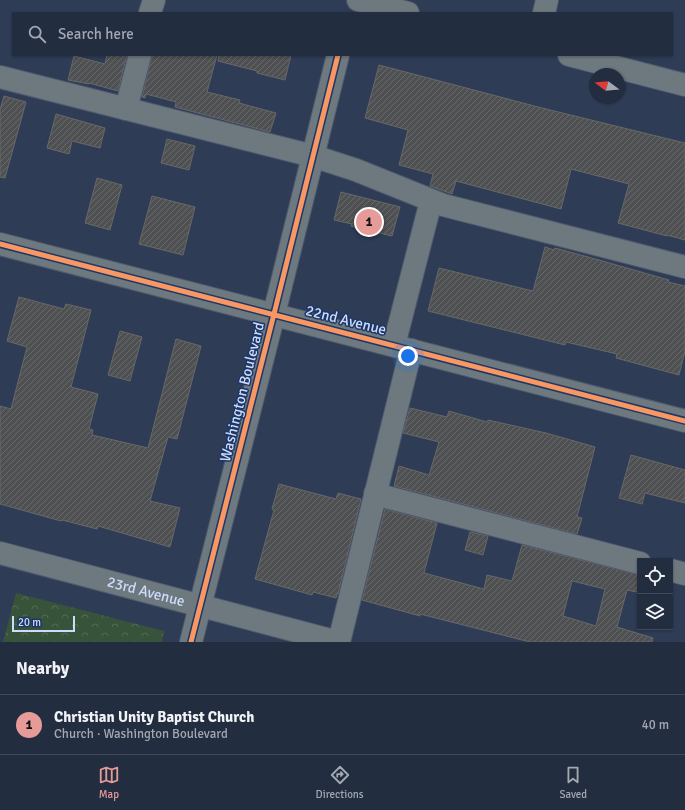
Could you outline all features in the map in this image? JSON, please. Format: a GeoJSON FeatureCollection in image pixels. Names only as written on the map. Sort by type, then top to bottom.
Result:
{"type":"FeatureCollection","features":[{"type":"Feature","properties":{"kind":"street"},"geometry":{"type":"LineString","coordinates":[[150,12],[154,0]]}},
{"type":"Feature","properties":{"kind":"street"},"geometry":{"type":"LineString","coordinates":[[348,12],[352,0]]}},
{"type":"Feature","properties":{"kind":"street"},"geometry":{"type":"LineString","coordinates":[[358,0],[404,12]]}},
{"type":"Feature","properties":{"kind":"street"},"geometry":{"type":"LineString","coordinates":[[544,12],[547,0]]}},
{"type":"Feature","properties":{"kind":"street"},"geometry":{"type":"LineString","coordinates":[[126,109],[140,56]]}},
{"type":"Feature","properties":{"kind":"street","name":"Washington Boulevard"},"geometry":{"type":"LineString","coordinates":[[191,642],[338,56]]}},
{"type":"Feature","properties":{"kind":"street"},"geometry":{"type":"LineString","coordinates":[[573,56],[685,85]]}},
{"type":"Feature","properties":{"kind":"street"},"geometry":{"type":"LineString","coordinates":[[0,77],[313,156],[356,170],[431,201],[450,207],[685,266]]}},
{"type":"Feature","properties":{"kind":"street"},"geometry":{"type":"LineString","coordinates":[[338,642],[375,494],[431,201]]}},
{"type":"Feature","properties":{"kind":"street","name":"22nd Avenue"},"geometry":{"type":"LineString","coordinates":[[0,244],[685,420]]}},
{"type":"Feature","properties":{"kind":"street"},"geometry":{"type":"LineString","coordinates":[[375,494],[637,562]]}},
{"type":"Feature","properties":{"kind":"street","name":"23rd Avenue"},"geometry":{"type":"LineString","coordinates":[[0,553],[338,642]]}},
{"type":"Feature","properties":{"kind":"street"},"geometry":{"type":"LineString","coordinates":[[673,571],[685,574]]}},
{"type":"Feature","properties":{"kind":"green space"},"geometry":{"type":"Polygon","coordinates":[[[16,593],[164,631],[162,642],[3,642],[16,593]]]}},
{"type":"Feature","properties":{"kind":"building"},"geometry":{"type":"Polygon","coordinates":[[[74,56],[105,64],[107,56],[127,56],[118,91],[89,83],[68,80],[74,56]]]}},
{"type":"Feature","properties":{"kind":"building"},"geometry":{"type":"Polygon","coordinates":[[[152,56],[217,56],[207,92],[240,100],[239,103],[276,113],[270,132],[175,107],[176,102],[146,94],[145,98],[142,97],[152,56]]]}},
{"type":"Feature","properties":{"kind":"building"},"geometry":{"type":"Polygon","coordinates":[[[219,56],[291,56],[285,80],[218,61],[219,56]]]}},
{"type":"Feature","properties":{"kind":"building"},"geometry":{"type":"Polygon","coordinates":[[[379,65],[542,108],[685,143],[685,240],[618,223],[629,184],[571,169],[561,209],[456,181],[452,194],[430,186],[433,174],[399,165],[408,130],[365,118],[379,65]]]}},
{"type":"Feature","properties":{"kind":"building"},"geometry":{"type":"Polygon","coordinates":[[[4,96],[26,102],[5,178],[0,177],[0,110],[4,96]]]}},
{"type":"Feature","properties":{"kind":"building"},"geometry":{"type":"Polygon","coordinates":[[[56,114],[105,128],[100,148],[72,141],[69,154],[47,148],[56,114]]]}},
{"type":"Feature","properties":{"kind":"building"},"geometry":{"type":"Polygon","coordinates":[[[167,139],[195,146],[189,170],[161,163],[167,139]]]}},
{"type":"Feature","properties":{"kind":"building"},"geometry":{"type":"Polygon","coordinates":[[[97,178],[122,185],[110,230],[85,223],[97,178]]]}},
{"type":"Feature","properties":{"kind":"building"},"geometry":{"type":"Polygon","coordinates":[[[341,192],[400,207],[392,236],[351,226],[352,224],[334,220],[341,192]]]}},
{"type":"Feature","properties":{"kind":"building"},"geometry":{"type":"Polygon","coordinates":[[[152,196],[195,207],[183,255],[139,244],[152,196]]]}},
{"type":"Feature","properties":{"kind":"building"},"geometry":{"type":"Polygon","coordinates":[[[545,247],[554,250],[555,248],[599,260],[685,286],[685,351],[679,375],[616,358],[617,354],[566,342],[565,345],[428,311],[439,268],[533,291],[545,247]]]}},
{"type":"Feature","properties":{"kind":"building"},"geometry":{"type":"Polygon","coordinates":[[[19,297],[64,309],[66,304],[91,310],[71,387],[98,394],[89,429],[93,430],[92,435],[148,448],[176,339],[201,346],[177,439],[168,437],[150,501],[180,508],[170,547],[98,526],[97,529],[61,521],[0,504],[0,406],[11,409],[27,347],[7,341],[19,297]]]}},
{"type":"Feature","properties":{"kind":"building"},"geometry":{"type":"Polygon","coordinates":[[[120,331],[142,337],[130,381],[108,375],[120,331]]]}},
{"type":"Feature","properties":{"kind":"building"},"geometry":{"type":"Polygon","coordinates":[[[410,408],[447,417],[449,411],[487,422],[488,420],[546,433],[595,447],[577,517],[582,518],[577,534],[394,486],[399,466],[429,475],[439,442],[403,433],[410,408]]]}},
{"type":"Feature","properties":{"kind":"building"},"geometry":{"type":"Polygon","coordinates":[[[631,455],[685,470],[685,503],[645,493],[642,504],[619,498],[631,455]]]}},
{"type":"Feature","properties":{"kind":"building"},"geometry":{"type":"Polygon","coordinates":[[[279,484],[336,499],[338,493],[361,499],[336,598],[313,592],[312,595],[255,579],[274,510],[272,509],[279,484]]]}},
{"type":"Feature","properties":{"kind":"building"},"geometry":{"type":"Polygon","coordinates":[[[385,509],[437,523],[424,573],[484,589],[487,575],[512,581],[522,545],[637,574],[637,592],[627,590],[617,627],[653,638],[652,642],[530,642],[420,614],[420,616],[362,600],[385,509]],[[572,581],[563,616],[596,626],[605,589],[572,581]]]}},
{"type":"Feature","properties":{"kind":"building"},"geometry":{"type":"Polygon","coordinates":[[[470,532],[488,536],[483,555],[465,550],[470,532]]]}},
{"type":"Feature","properties":{"kind":"cycle path"},"geometry":{"type":"LineString","coordinates":[[191,642],[338,56]]}},
{"type":"Feature","properties":{"kind":"cycle path"},"geometry":{"type":"LineString","coordinates":[[0,244],[685,421]]}},
{"type":"Feature","properties":{"kind":"place","name":"Christian Unity Baptist Church"},"geometry":{"type":"Point","coordinates":[369,222]}}]}
